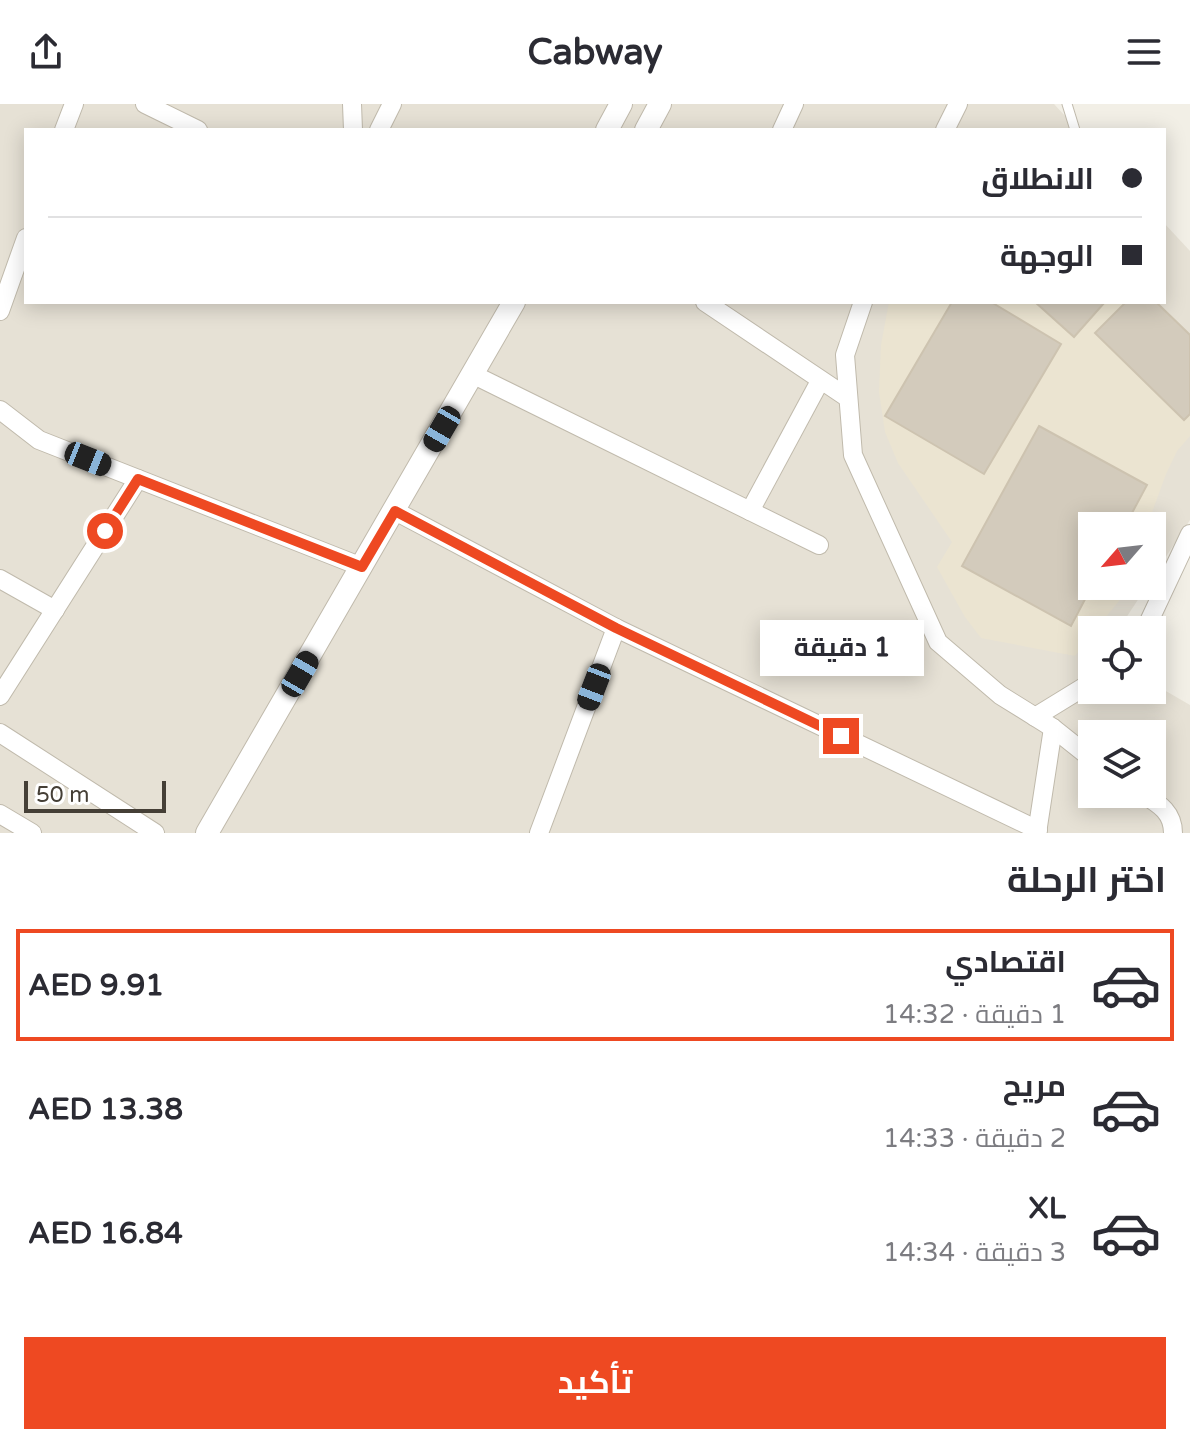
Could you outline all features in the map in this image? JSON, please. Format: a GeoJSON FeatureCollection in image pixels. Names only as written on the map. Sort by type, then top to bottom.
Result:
{"type":"FeatureCollection","features":[{"type":"Feature","properties":{"kind":"street"},"geometry":{"type":"LineString","coordinates":[[65,128],[74,104]]}},
{"type":"Feature","properties":{"kind":"street"},"geometry":{"type":"LineString","coordinates":[[145,104],[194,128]]}},
{"type":"Feature","properties":{"kind":"street"},"geometry":{"type":"LineString","coordinates":[[352,104],[353,128]]}},
{"type":"Feature","properties":{"kind":"street"},"geometry":{"type":"LineString","coordinates":[[380,128],[392,104]]}},
{"type":"Feature","properties":{"kind":"street"},"geometry":{"type":"LineString","coordinates":[[608,128],[621,104]]}},
{"type":"Feature","properties":{"kind":"street"},"geometry":{"type":"LineString","coordinates":[[647,128],[660,104]]}},
{"type":"Feature","properties":{"kind":"street"},"geometry":{"type":"LineString","coordinates":[[783,128],[794,104]]}},
{"type":"Feature","properties":{"kind":"street"},"geometry":{"type":"LineString","coordinates":[[946,128],[958,104]]}},
{"type":"Feature","properties":{"kind":"street"},"geometry":{"type":"LineString","coordinates":[[0,311],[24,244]]}},
{"type":"Feature","properties":{"kind":"street"},"geometry":{"type":"LineString","coordinates":[[207,833],[513,304]]}},
{"type":"Feature","properties":{"kind":"street"},"geometry":{"type":"LineString","coordinates":[[708,304],[848,398]]}},
{"type":"Feature","properties":{"kind":"street"},"geometry":{"type":"LineString","coordinates":[[862,304],[845,355],[853,455],[938,642],[1000,695],[1053,728],[1078,748]]}},
{"type":"Feature","properties":{"kind":"street"},"geometry":{"type":"LineString","coordinates":[[474,375],[819,545]]}},
{"type":"Feature","properties":{"kind":"street"},"geometry":{"type":"LineString","coordinates":[[750,511],[820,381]]}},
{"type":"Feature","properties":{"kind":"street"},"geometry":{"type":"LineString","coordinates":[[0,410],[39,440],[362,567]]}},
{"type":"Feature","properties":{"kind":"street"},"geometry":{"type":"LineString","coordinates":[[0,696],[138,479]]}},
{"type":"Feature","properties":{"kind":"street"},"geometry":{"type":"LineString","coordinates":[[395,511],[616,628],[1037,832],[1053,728]]}},
{"type":"Feature","properties":{"kind":"street"},"geometry":{"type":"LineString","coordinates":[[1152,616],[1190,534]]}},
{"type":"Feature","properties":{"kind":"street"},"geometry":{"type":"LineString","coordinates":[[0,579],[55,610]]}},
{"type":"Feature","properties":{"kind":"street"},"geometry":{"type":"LineString","coordinates":[[539,833],[616,628]]}},
{"type":"Feature","properties":{"kind":"street"},"geometry":{"type":"LineString","coordinates":[[1035,717],[1078,691]]}},
{"type":"Feature","properties":{"kind":"street"},"geometry":{"type":"LineString","coordinates":[[0,733],[155,833]]}},
{"type":"Feature","properties":{"kind":"street"},"geometry":{"type":"LineString","coordinates":[[1163,808],[1170,817],[1173,833]]}},
{"type":"Feature","properties":{"kind":"street"},"geometry":{"type":"LineString","coordinates":[[0,814],[32,833]]}},
{"type":"Feature","properties":{"kind":"lane"},"geometry":{"type":"LineString","coordinates":[[1067,104],[1074,128]]}},
{"type":"Feature","properties":{"kind":"shaded area"},"geometry":{"type":"Polygon","coordinates":[[[0,104],[1054,104],[1076,128],[24,128],[24,304],[1166,304],[1166,225],[1190,251],[1190,520],[1166,557],[1166,512],[1078,512],[1078,600],[1138,600],[1127,616],[1078,616],[1078,704],[1166,704],[1166,691],[1190,705],[1190,833],[0,833],[0,104]]]}},
{"type":"Feature","properties":{"kind":"shaded area"},"geometry":{"type":"Polygon","coordinates":[[[889,304],[1150,304],[1190,336],[1190,436],[1177,451],[1152,512],[1078,512],[1078,600],[1119,600],[1107,616],[1078,616],[1078,652],[1075,656],[981,638],[965,617],[937,567],[952,542],[898,463],[885,432],[879,392],[881,345],[889,304]]]}},
{"type":"Feature","properties":{"kind":"building"},"geometry":{"type":"Polygon","coordinates":[[[951,304],[994,304],[1061,344],[984,474],[885,416],[951,304]]]}},
{"type":"Feature","properties":{"kind":"building"},"geometry":{"type":"Polygon","coordinates":[[[1037,304],[1103,304],[1074,337],[1037,304]]]}},
{"type":"Feature","properties":{"kind":"building"},"geometry":{"type":"Polygon","coordinates":[[[1124,304],[1158,304],[1190,335],[1190,414],[1184,420],[1095,333],[1124,304]]]}},
{"type":"Feature","properties":{"kind":"building"},"geometry":{"type":"Polygon","coordinates":[[[1039,426],[1147,485],[1133,512],[1078,512],[1078,600],[1085,600],[1071,626],[962,566],[1039,426]]]}},
{"type":"Feature","properties":{"kind":"route"},"geometry":{"type":"LineString","coordinates":[[105,531],[138,479],[362,567],[395,511],[616,628],[841,736]]}}]}
